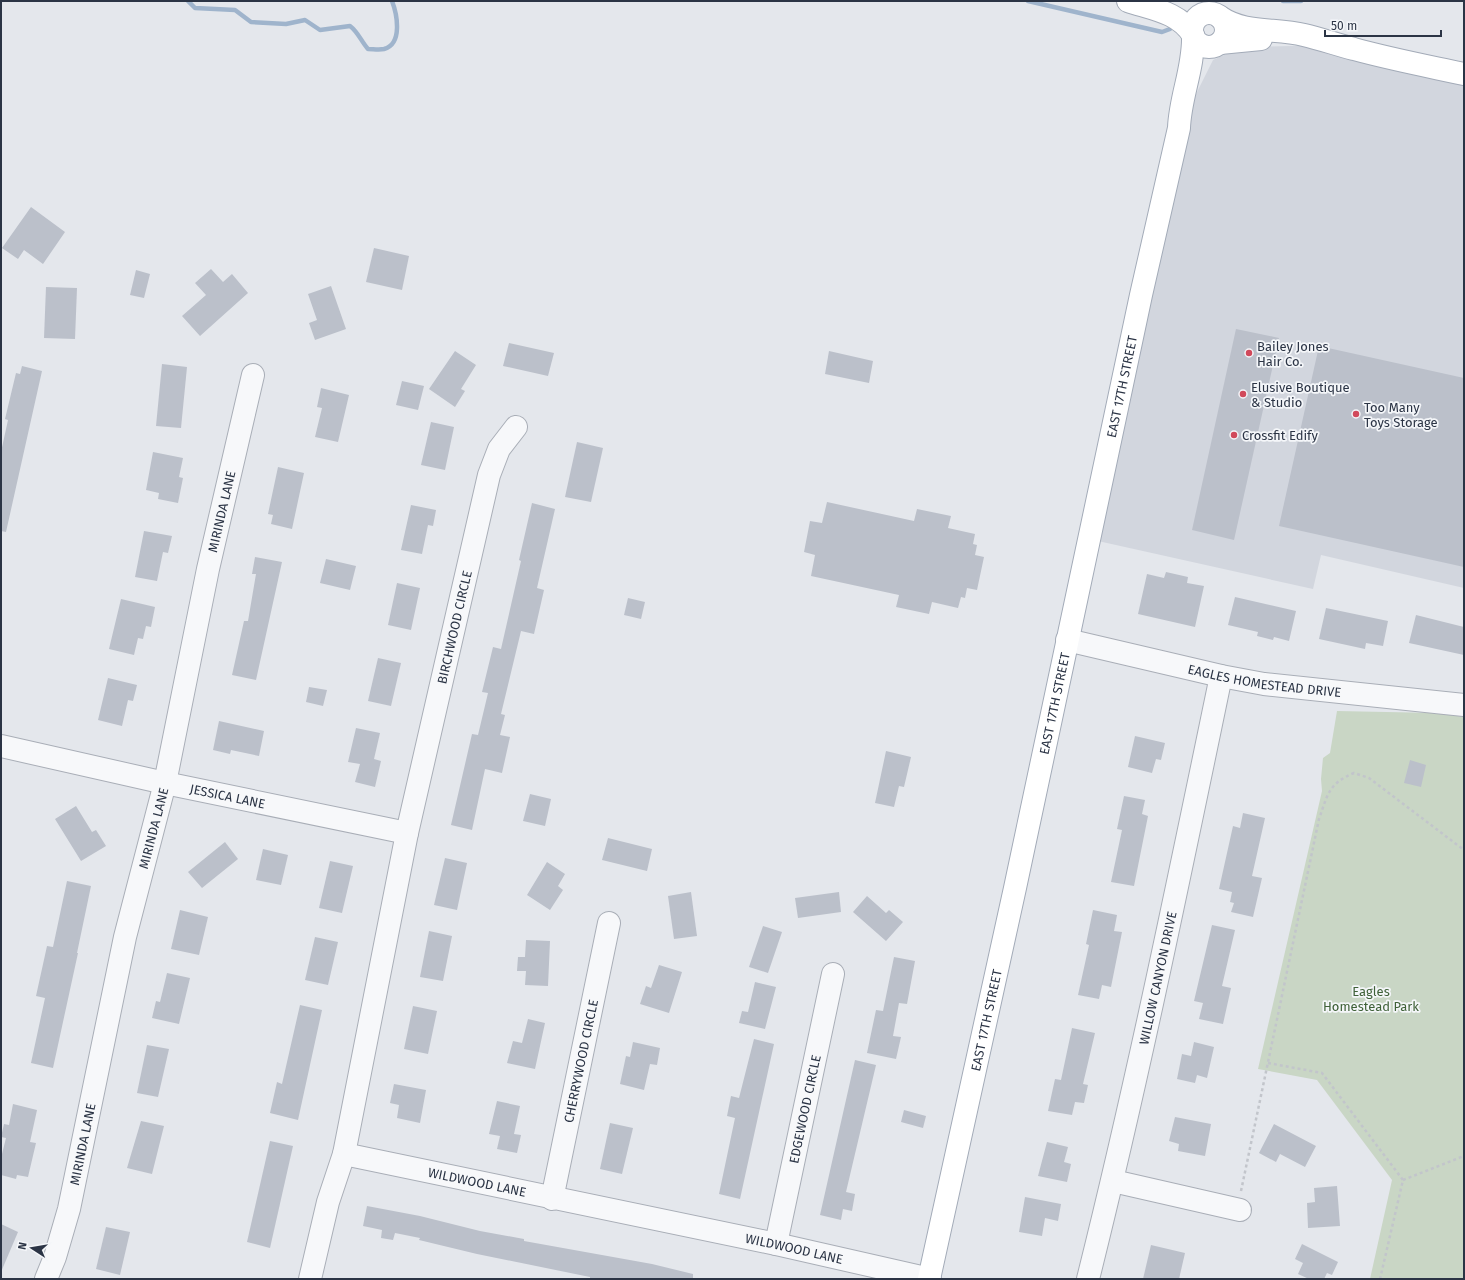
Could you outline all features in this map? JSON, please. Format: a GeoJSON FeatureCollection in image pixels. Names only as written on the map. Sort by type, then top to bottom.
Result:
{"type":"FeatureCollection","features":[{"type":"Feature","properties":{"kind":"main road"},"geometry":{"type":"LineString","coordinates":[[1128,1],[1162,11],[1180,20],[1199,44],[1204,47],[1255,39],[1282,40],[1355,50]]}},
{"type":"Feature","properties":{"kind":"main road"},"geometry":{"type":"LineString","coordinates":[[1152,1],[1212,16],[1231,25],[1251,30],[1285,31],[1355,50],[1464,74]]}},
{"type":"Feature","properties":{"kind":"main road"},"geometry":{"type":"LineString","coordinates":[[1193,36],[1193,24],[1196,20],[1212,16]]}},
{"type":"Feature","properties":{"kind":"main road"},"geometry":{"type":"LineString","coordinates":[[1212,16],[1226,27],[1226,32],[1218,44]]}},
{"type":"Feature","properties":{"kind":"main road","name":"EAST 17TH STREET"},"geometry":{"type":"LineString","coordinates":[[929,1279],[1068,640],[1139,303],[1179,128],[1180,110],[1192,59],[1193,36]]}},
{"type":"Feature","properties":{"kind":"main road","name":"EAST 17TH STREET"},"geometry":{"type":"LineString","coordinates":[[1179,128],[1186,116],[1207,55],[1218,44]]}},
{"type":"Feature","properties":{"kind":"street","name":"MIRINDA LANE"},"geometry":{"type":"LineString","coordinates":[[46,1279],[55,1257],[69,1209],[125,937],[165,783],[208,569],[253,375]]}},
{"type":"Feature","properties":{"kind":"street","name":"BIRCHWOOD CIRCLE"},"geometry":{"type":"LineString","coordinates":[[407,833],[489,475],[499,449],[516,427]]}},
{"type":"Feature","properties":{"kind":"street","name":"EAGLES HOMESTEAD DRIVE"},"geometry":{"type":"LineString","coordinates":[[1068,640],[1221,676],[1264,684],[1464,705]]}},
{"type":"Feature","properties":{"kind":"street","name":"WILLOW CANYON DRIVE"},"geometry":{"type":"LineString","coordinates":[[1088,1279],[1113,1181],[1221,676]]}},
{"type":"Feature","properties":{"kind":"street","name":"JESSICA LANE"},"geometry":{"type":"LineString","coordinates":[[1,746],[165,783],[407,833]]}},
{"type":"Feature","properties":{"kind":"street"},"geometry":{"type":"LineString","coordinates":[[310,1279],[328,1202],[344,1154],[407,833]]}},
{"type":"Feature","properties":{"kind":"street","name":"CHERRYWOOD CIRCLE"},"geometry":{"type":"LineString","coordinates":[[552,1198],[609,923]]}},
{"type":"Feature","properties":{"kind":"street","name":"EDGEWOOD CIRCLE"},"geometry":{"type":"LineString","coordinates":[[776,1244],[834,974]]}},
{"type":"Feature","properties":{"kind":"street","name":"WILDWOOD LANE"},"geometry":{"type":"LineString","coordinates":[[344,1154],[776,1244],[929,1279]]}},
{"type":"Feature","properties":{"kind":"street"},"geometry":{"type":"LineString","coordinates":[[1113,1181],[1240,1210]]}},
{"type":"Feature","properties":{"kind":"path"},"geometry":{"type":"LineString","coordinates":[[1240,1210],[1241,1187],[1320,819],[1328,793],[1339,779],[1354,773],[1369,778],[1464,850]]}},
{"type":"Feature","properties":{"kind":"path"},"geometry":{"type":"LineString","coordinates":[[1268,1063],[1322,1073],[1402,1180],[1380,1279]]}},
{"type":"Feature","properties":{"kind":"path"},"geometry":{"type":"LineString","coordinates":[[1402,1180],[1464,1156]]}},
{"type":"Feature","properties":{"kind":"shaded area"},"geometry":{"type":"Polygon","coordinates":[[[1333,45],[1464,74],[1464,588],[1321,555],[1313,589],[1089,539],[1179,128],[1213,60],[1242,47],[1333,45]]]}},
{"type":"Feature","properties":{"kind":"green space","name":"Eagles Homestead Park"},"geometry":{"type":"Polygon","coordinates":[[[1337,711],[1436,713],[1464,717],[1464,1279],[1370,1279],[1392,1180],[1317,1080],[1258,1069],[1322,791],[1321,779],[1323,758],[1330,753],[1337,711]]]}},
{"type":"Feature","properties":{"kind":"building"},"geometry":{"type":"Polygon","coordinates":[[[31,207],[65,232],[43,264],[24,250],[18,259],[2,248],[31,207]]]}},
{"type":"Feature","properties":{"kind":"building"},"geometry":{"type":"Polygon","coordinates":[[[374,248],[409,256],[402,290],[366,282],[374,248]]]}},
{"type":"Feature","properties":{"kind":"building"},"geometry":{"type":"Polygon","coordinates":[[[211,269],[223,282],[232,274],[248,293],[200,336],[182,316],[206,295],[195,283],[211,269]]]}},
{"type":"Feature","properties":{"kind":"building"},"geometry":{"type":"Polygon","coordinates":[[[136,270],[150,274],[144,298],[130,295],[136,270]]]}},
{"type":"Feature","properties":{"kind":"building"},"geometry":{"type":"Polygon","coordinates":[[[331,286],[346,329],[315,340],[309,323],[317,320],[308,294],[331,286]]]}},
{"type":"Feature","properties":{"kind":"building"},"geometry":{"type":"Polygon","coordinates":[[[46,287],[77,288],[75,339],[44,338],[46,287]]]}},
{"type":"Feature","properties":{"kind":"building"},"geometry":{"type":"Polygon","coordinates":[[[1236,329],[1279,338],[1234,540],[1192,530],[1236,329]]]}},
{"type":"Feature","properties":{"kind":"building"},"geometry":{"type":"Polygon","coordinates":[[[509,343],[554,353],[548,376],[503,366],[509,343]]]}},
{"type":"Feature","properties":{"kind":"building"},"geometry":{"type":"Polygon","coordinates":[[[1319,346],[1464,378],[1464,567],[1279,526],[1319,346]]]}},
{"type":"Feature","properties":{"kind":"building"},"geometry":{"type":"Polygon","coordinates":[[[455,351],[476,365],[461,389],[465,391],[455,407],[429,389],[455,351]]]}},
{"type":"Feature","properties":{"kind":"building"},"geometry":{"type":"Polygon","coordinates":[[[829,351],[873,361],[869,383],[825,374],[829,351]]]}},
{"type":"Feature","properties":{"kind":"building"},"geometry":{"type":"Polygon","coordinates":[[[162,364],[187,367],[181,428],[156,426],[162,364]]]}},
{"type":"Feature","properties":{"kind":"building"},"geometry":{"type":"Polygon","coordinates":[[[22,366],[42,371],[6,532],[1,531],[1,452],[8,420],[5,419],[16,373],[20,374],[22,366]]]}},
{"type":"Feature","properties":{"kind":"building"},"geometry":{"type":"Polygon","coordinates":[[[402,381],[424,386],[418,410],[396,405],[402,381]]]}},
{"type":"Feature","properties":{"kind":"building"},"geometry":{"type":"Polygon","coordinates":[[[321,388],[349,395],[338,442],[315,437],[322,408],[317,407],[321,388]]]}},
{"type":"Feature","properties":{"kind":"building"},"geometry":{"type":"Polygon","coordinates":[[[431,422],[454,427],[445,470],[421,465],[431,422]]]}},
{"type":"Feature","properties":{"kind":"building"},"geometry":{"type":"Polygon","coordinates":[[[577,442],[603,448],[591,502],[565,497],[577,442]]]}},
{"type":"Feature","properties":{"kind":"building"},"geometry":{"type":"Polygon","coordinates":[[[153,452],[183,458],[179,477],[183,478],[178,503],[158,499],[159,493],[146,490],[153,452]]]}},
{"type":"Feature","properties":{"kind":"building"},"geometry":{"type":"Polygon","coordinates":[[[278,467],[304,473],[292,529],[271,524],[273,515],[268,514],[278,467]]]}},
{"type":"Feature","properties":{"kind":"building"},"geometry":{"type":"Polygon","coordinates":[[[827,502],[914,521],[917,509],[951,516],[948,528],[975,534],[973,544],[977,545],[975,555],[984,557],[977,590],[967,588],[965,598],[961,597],[958,608],[932,602],[929,614],[896,607],[899,595],[811,576],[815,555],[804,552],[810,521],[822,523],[827,502]]]}},
{"type":"Feature","properties":{"kind":"building"},"geometry":{"type":"Polygon","coordinates":[[[532,503],[555,509],[537,588],[544,590],[534,634],[521,631],[501,714],[505,715],[500,735],[510,737],[502,773],[485,769],[472,830],[451,825],[472,734],[478,735],[488,693],[482,692],[493,647],[501,649],[521,561],[519,560],[532,503]]]}},
{"type":"Feature","properties":{"kind":"building"},"geometry":{"type":"Polygon","coordinates":[[[411,505],[436,510],[433,526],[428,525],[422,554],[401,550],[411,505]]]}},
{"type":"Feature","properties":{"kind":"building"},"geometry":{"type":"Polygon","coordinates":[[[144,531],[172,536],[168,553],[163,552],[157,581],[135,577],[144,531]]]}},
{"type":"Feature","properties":{"kind":"building"},"geometry":{"type":"Polygon","coordinates":[[[255,557],[282,562],[256,680],[232,675],[244,621],[248,621],[256,574],[252,574],[255,557]]]}},
{"type":"Feature","properties":{"kind":"building"},"geometry":{"type":"Polygon","coordinates":[[[326,559],[356,566],[350,590],[320,583],[326,559]]]}},
{"type":"Feature","properties":{"kind":"building"},"geometry":{"type":"Polygon","coordinates":[[[1166,572],[1188,577],[1187,583],[1204,586],[1195,627],[1138,614],[1147,574],[1164,578],[1166,572]]]}},
{"type":"Feature","properties":{"kind":"building"},"geometry":{"type":"Polygon","coordinates":[[[397,583],[420,588],[411,630],[388,625],[397,583]]]}},
{"type":"Feature","properties":{"kind":"building"},"geometry":{"type":"Polygon","coordinates":[[[1235,597],[1296,611],[1289,641],[1274,637],[1273,640],[1257,636],[1258,632],[1228,625],[1235,597]]]}},
{"type":"Feature","properties":{"kind":"building"},"geometry":{"type":"Polygon","coordinates":[[[628,598],[645,602],[641,619],[624,615],[628,598]]]}},
{"type":"Feature","properties":{"kind":"building"},"geometry":{"type":"Polygon","coordinates":[[[121,599],[155,607],[151,627],[146,626],[143,639],[138,638],[134,655],[109,649],[121,599]]]}},
{"type":"Feature","properties":{"kind":"building"},"geometry":{"type":"Polygon","coordinates":[[[1326,608],[1388,621],[1383,646],[1366,643],[1365,649],[1319,639],[1326,608]]]}},
{"type":"Feature","properties":{"kind":"building"},"geometry":{"type":"Polygon","coordinates":[[[1416,615],[1464,627],[1464,655],[1409,643],[1416,615]]]}},
{"type":"Feature","properties":{"kind":"building"},"geometry":{"type":"Polygon","coordinates":[[[378,658],[401,663],[391,706],[368,701],[378,658]]]}},
{"type":"Feature","properties":{"kind":"building"},"geometry":{"type":"Polygon","coordinates":[[[108,678],[137,685],[133,701],[128,700],[122,726],[98,720],[108,678]]]}},
{"type":"Feature","properties":{"kind":"building"},"geometry":{"type":"Polygon","coordinates":[[[309,687],[327,690],[323,706],[306,702],[309,687]]]}},
{"type":"Feature","properties":{"kind":"building"},"geometry":{"type":"Polygon","coordinates":[[[219,721],[264,731],[259,756],[231,750],[230,754],[213,750],[219,721]]]}},
{"type":"Feature","properties":{"kind":"building"},"geometry":{"type":"Polygon","coordinates":[[[356,728],[380,733],[374,759],[381,761],[375,787],[355,782],[360,764],[348,762],[356,728]]]}},
{"type":"Feature","properties":{"kind":"building"},"geometry":{"type":"Polygon","coordinates":[[[1135,736],[1165,743],[1161,760],[1156,759],[1152,773],[1128,767],[1135,736]]]}},
{"type":"Feature","properties":{"kind":"building"},"geometry":{"type":"Polygon","coordinates":[[[886,751],[911,757],[904,787],[899,786],[894,807],[875,803],[886,751]]]}},
{"type":"Feature","properties":{"kind":"building"},"geometry":{"type":"Polygon","coordinates":[[[1410,760],[1426,765],[1421,787],[1404,783],[1410,760]]]}},
{"type":"Feature","properties":{"kind":"building"},"geometry":{"type":"Polygon","coordinates":[[[530,794],[551,799],[545,826],[523,821],[530,794]]]}},
{"type":"Feature","properties":{"kind":"building"},"geometry":{"type":"Polygon","coordinates":[[[1124,796],[1145,800],[1142,814],[1148,816],[1134,886],[1111,882],[1122,830],[1117,829],[1124,796]]]}},
{"type":"Feature","properties":{"kind":"building"},"geometry":{"type":"Polygon","coordinates":[[[76,806],[92,832],[96,830],[106,846],[81,861],[55,819],[76,806]]]}},
{"type":"Feature","properties":{"kind":"building"},"geometry":{"type":"Polygon","coordinates":[[[1243,813],[1265,818],[1252,876],[1262,878],[1253,917],[1231,912],[1234,903],[1230,902],[1232,892],[1219,889],[1233,826],[1240,828],[1243,813]]]}},
{"type":"Feature","properties":{"kind":"building"},"geometry":{"type":"Polygon","coordinates":[[[608,838],[652,849],[647,871],[602,860],[608,838]]]}},
{"type":"Feature","properties":{"kind":"building"},"geometry":{"type":"Polygon","coordinates":[[[225,842],[238,859],[202,888],[188,872],[225,842]]]}},
{"type":"Feature","properties":{"kind":"building"},"geometry":{"type":"Polygon","coordinates":[[[263,849],[288,855],[281,885],[256,880],[263,849]]]}},
{"type":"Feature","properties":{"kind":"building"},"geometry":{"type":"Polygon","coordinates":[[[445,858],[467,863],[457,910],[434,905],[445,858]]]}},
{"type":"Feature","properties":{"kind":"building"},"geometry":{"type":"Polygon","coordinates":[[[330,861],[353,866],[342,913],[319,908],[330,861]]]}},
{"type":"Feature","properties":{"kind":"building"},"geometry":{"type":"Polygon","coordinates":[[[547,862],[565,874],[558,886],[563,890],[550,910],[527,895],[547,862]]]}},
{"type":"Feature","properties":{"kind":"building"},"geometry":{"type":"Polygon","coordinates":[[[67,881],[91,886],[53,1068],[31,1063],[45,998],[36,996],[47,946],[53,947],[67,881]]]}},
{"type":"Feature","properties":{"kind":"building"},"geometry":{"type":"Polygon","coordinates":[[[691,892],[697,936],[674,939],[668,896],[691,892]]]}},
{"type":"Feature","properties":{"kind":"building"},"geometry":{"type":"Polygon","coordinates":[[[839,892],[841,912],[798,918],[795,898],[839,892]]]}},
{"type":"Feature","properties":{"kind":"building"},"geometry":{"type":"Polygon","coordinates":[[[867,896],[886,913],[889,910],[903,922],[886,941],[853,912],[867,896]]]}},
{"type":"Feature","properties":{"kind":"building"},"geometry":{"type":"Polygon","coordinates":[[[180,910],[208,917],[199,955],[171,949],[180,910]]]}},
{"type":"Feature","properties":{"kind":"building"},"geometry":{"type":"Polygon","coordinates":[[[1093,910],[1117,915],[1114,931],[1122,932],[1111,987],[1102,985],[1099,999],[1078,995],[1089,945],[1086,944],[1093,910]]]}},
{"type":"Feature","properties":{"kind":"building"},"geometry":{"type":"Polygon","coordinates":[[[1212,925],[1235,930],[1222,986],[1231,988],[1223,1024],[1199,1019],[1203,1003],[1194,1001],[1212,925]]]}},
{"type":"Feature","properties":{"kind":"building"},"geometry":{"type":"Polygon","coordinates":[[[763,926],[782,932],[768,973],[749,967],[763,926]]]}},
{"type":"Feature","properties":{"kind":"building"},"geometry":{"type":"Polygon","coordinates":[[[429,931],[452,936],[443,981],[420,977],[429,931]]]}},
{"type":"Feature","properties":{"kind":"building"},"geometry":{"type":"Polygon","coordinates":[[[315,937],[338,942],[328,985],[305,980],[315,937]]]}},
{"type":"Feature","properties":{"kind":"building"},"geometry":{"type":"Polygon","coordinates":[[[526,940],[550,941],[548,986],[525,985],[526,971],[517,971],[518,957],[525,957],[526,940]]]}},
{"type":"Feature","properties":{"kind":"building"},"geometry":{"type":"Polygon","coordinates":[[[894,957],[915,961],[907,1004],[899,1003],[893,1036],[901,1037],[896,1059],[867,1053],[876,1010],[883,1011],[894,957]]]}},
{"type":"Feature","properties":{"kind":"building"},"geometry":{"type":"Polygon","coordinates":[[[659,965],[682,972],[669,1013],[640,1004],[646,986],[651,988],[659,965]]]}},
{"type":"Feature","properties":{"kind":"building"},"geometry":{"type":"Polygon","coordinates":[[[167,973],[190,978],[179,1024],[152,1018],[156,1001],[160,1002],[167,973]]]}},
{"type":"Feature","properties":{"kind":"building"},"geometry":{"type":"Polygon","coordinates":[[[755,982],[776,987],[765,1029],[739,1023],[742,1011],[748,1012],[755,982]]]}},
{"type":"Feature","properties":{"kind":"building"},"geometry":{"type":"Polygon","coordinates":[[[300,1005],[322,1010],[298,1120],[270,1113],[277,1082],[282,1084],[300,1005]]]}},
{"type":"Feature","properties":{"kind":"building"},"geometry":{"type":"Polygon","coordinates":[[[413,1006],[437,1011],[428,1054],[404,1049],[413,1006]]]}},
{"type":"Feature","properties":{"kind":"building"},"geometry":{"type":"Polygon","coordinates":[[[528,1019],[545,1023],[535,1069],[507,1063],[513,1041],[522,1043],[528,1019]]]}},
{"type":"Feature","properties":{"kind":"building"},"geometry":{"type":"Polygon","coordinates":[[[1072,1028],[1095,1033],[1083,1084],[1088,1085],[1084,1103],[1075,1102],[1072,1115],[1048,1111],[1055,1079],[1061,1080],[1072,1028]]]}},
{"type":"Feature","properties":{"kind":"building"},"geometry":{"type":"Polygon","coordinates":[[[754,1039],[774,1044],[740,1199],[719,1194],[735,1118],[727,1116],[731,1096],[739,1098],[754,1039]]]}},
{"type":"Feature","properties":{"kind":"building"},"geometry":{"type":"Polygon","coordinates":[[[633,1042],[660,1048],[657,1065],[650,1064],[644,1090],[620,1084],[626,1056],[630,1057],[633,1042]]]}},
{"type":"Feature","properties":{"kind":"building"},"geometry":{"type":"Polygon","coordinates":[[[1194,1042],[1214,1047],[1207,1078],[1197,1075],[1195,1083],[1177,1079],[1182,1054],[1191,1056],[1194,1042]]]}},
{"type":"Feature","properties":{"kind":"building"},"geometry":{"type":"Polygon","coordinates":[[[147,1045],[169,1049],[158,1097],[137,1093],[147,1045]]]}},
{"type":"Feature","properties":{"kind":"building"},"geometry":{"type":"Polygon","coordinates":[[[855,1060],[876,1065],[846,1192],[855,1194],[852,1211],[843,1209],[841,1220],[820,1215],[855,1060]]]}},
{"type":"Feature","properties":{"kind":"building"},"geometry":{"type":"Polygon","coordinates":[[[394,1084],[426,1090],[420,1123],[397,1118],[399,1105],[390,1103],[394,1084]]]}},
{"type":"Feature","properties":{"kind":"building"},"geometry":{"type":"Polygon","coordinates":[[[497,1101],[520,1106],[514,1134],[521,1135],[517,1153],[497,1149],[500,1136],[489,1134],[497,1101]]]}},
{"type":"Feature","properties":{"kind":"building"},"geometry":{"type":"Polygon","coordinates":[[[13,1104],[37,1110],[30,1142],[36,1143],[28,1177],[17,1175],[16,1179],[1,1175],[1,1158],[6,1138],[1,1137],[4,1124],[9,1125],[13,1104]]]}},
{"type":"Feature","properties":{"kind":"building"},"geometry":{"type":"Polygon","coordinates":[[[904,1110],[926,1116],[923,1128],[901,1122],[904,1110]]]}},
{"type":"Feature","properties":{"kind":"building"},"geometry":{"type":"Polygon","coordinates":[[[1175,1117],[1211,1124],[1205,1156],[1178,1151],[1179,1144],[1169,1141],[1175,1117]]]}},
{"type":"Feature","properties":{"kind":"building"},"geometry":{"type":"Polygon","coordinates":[[[141,1121],[164,1126],[152,1174],[127,1168],[141,1121]]]}},
{"type":"Feature","properties":{"kind":"building"},"geometry":{"type":"Polygon","coordinates":[[[610,1123],[633,1128],[622,1174],[600,1169],[610,1123]]]}},
{"type":"Feature","properties":{"kind":"building"},"geometry":{"type":"Polygon","coordinates":[[[1274,1124],[1316,1146],[1305,1167],[1280,1154],[1276,1162],[1259,1153],[1274,1124]]]}},
{"type":"Feature","properties":{"kind":"building"},"geometry":{"type":"Polygon","coordinates":[[[270,1141],[293,1146],[270,1248],[247,1242],[270,1141]]]}},
{"type":"Feature","properties":{"kind":"building"},"geometry":{"type":"Polygon","coordinates":[[[1047,1142],[1068,1147],[1064,1162],[1071,1164],[1067,1182],[1038,1176],[1047,1142]]]}},
{"type":"Feature","properties":{"kind":"building"},"geometry":{"type":"Polygon","coordinates":[[[1337,1186],[1340,1226],[1308,1228],[1307,1203],[1315,1202],[1314,1188],[1337,1186]]]}},
{"type":"Feature","properties":{"kind":"building"},"geometry":{"type":"Polygon","coordinates":[[[1025,1197],[1061,1204],[1058,1221],[1045,1218],[1042,1236],[1019,1232],[1025,1197]]]}},
{"type":"Feature","properties":{"kind":"building"},"geometry":{"type":"Polygon","coordinates":[[[367,1206],[420,1216],[480,1231],[524,1239],[524,1241],[652,1264],[693,1274],[693,1279],[590,1279],[590,1277],[477,1254],[419,1240],[420,1238],[395,1233],[393,1240],[381,1238],[382,1230],[363,1226],[367,1206]]]}},
{"type":"Feature","properties":{"kind":"building"},"geometry":{"type":"Polygon","coordinates":[[[1,1224],[18,1232],[1,1272],[1,1224]]]}},
{"type":"Feature","properties":{"kind":"building"},"geometry":{"type":"Polygon","coordinates":[[[106,1227],[130,1232],[120,1275],[96,1269],[106,1227]]]}},
{"type":"Feature","properties":{"kind":"building"},"geometry":{"type":"Polygon","coordinates":[[[1302,1244],[1338,1262],[1332,1275],[1327,1273],[1324,1279],[1309,1279],[1298,1274],[1303,1263],[1295,1259],[1302,1244]]]}},
{"type":"Feature","properties":{"kind":"building"},"geometry":{"type":"Polygon","coordinates":[[[1151,1245],[1185,1253],[1179,1279],[1143,1279],[1151,1245]]]}},
{"type":"Feature","properties":{"kind":"waterway"},"geometry":{"type":"LineString","coordinates":[[188,1],[195,8],[235,10],[251,22],[286,24],[305,20],[320,30],[350,26],[368,49],[384,49],[390,46],[394,41],[397,21],[392,1]]}},
{"type":"Feature","properties":{"kind":"waterway"},"geometry":{"type":"LineString","coordinates":[[1028,1],[1162,32],[1170,29]]}},
{"type":"Feature","properties":{"kind":"waterway"},"geometry":{"type":"LineString","coordinates":[[1283,1],[1301,1]]}},
{"type":"Feature","properties":{"kind":"place","name":"Bailey Jones Hair Co."},"geometry":{"type":"Point","coordinates":[1249,353]}},
{"type":"Feature","properties":{"kind":"place","name":"Elusive Boutique & Studio"},"geometry":{"type":"Point","coordinates":[1243,394]}},
{"type":"Feature","properties":{"kind":"place","name":"Too Many Toys Storage"},"geometry":{"type":"Point","coordinates":[1356,414]}},
{"type":"Feature","properties":{"kind":"place","name":"Crossfit Edify"},"geometry":{"type":"Point","coordinates":[1234,435]}}]}
